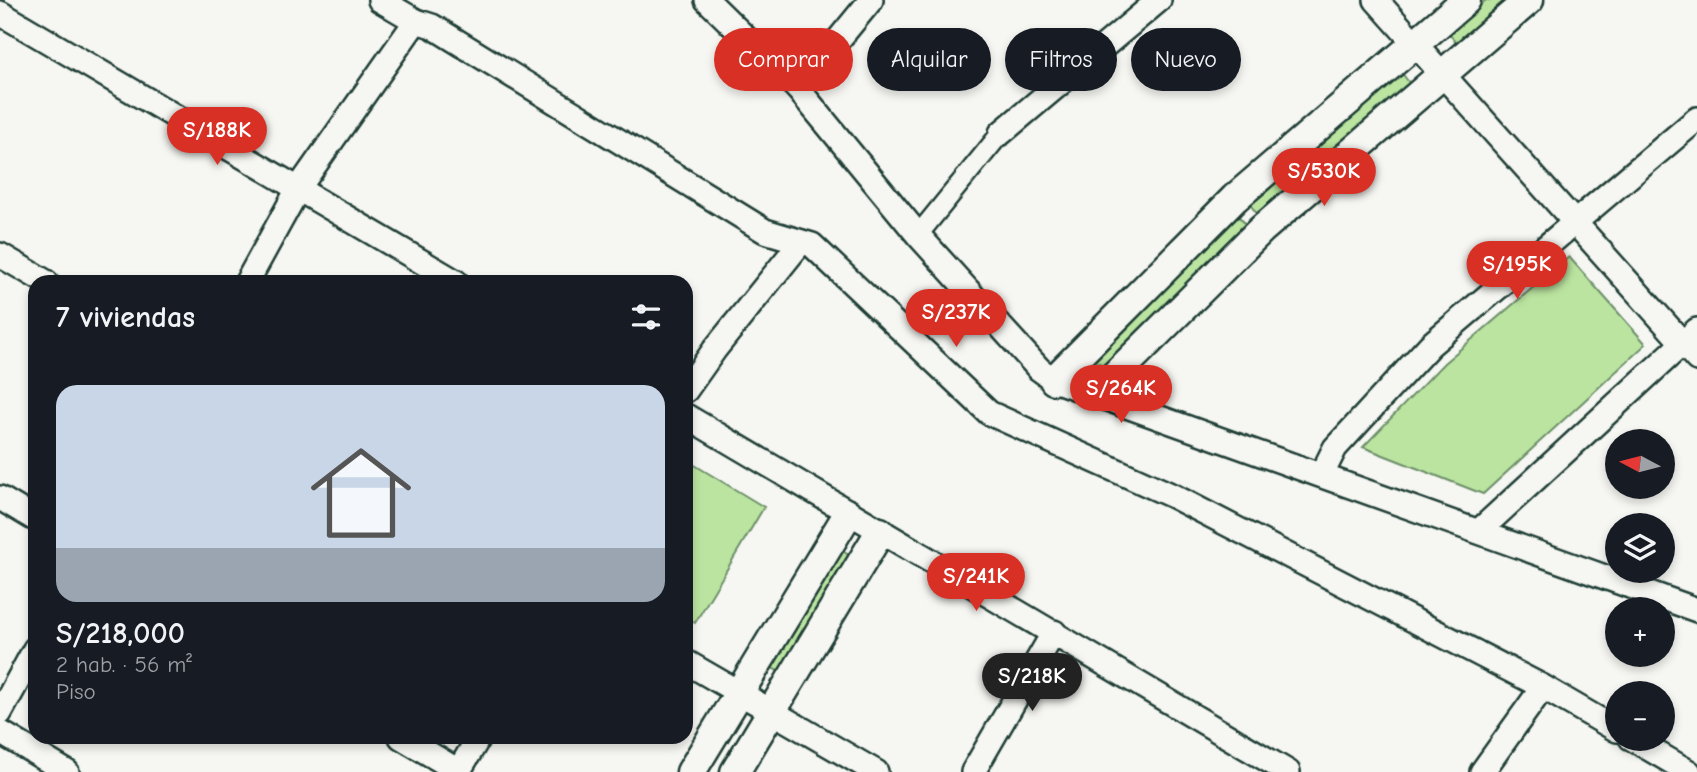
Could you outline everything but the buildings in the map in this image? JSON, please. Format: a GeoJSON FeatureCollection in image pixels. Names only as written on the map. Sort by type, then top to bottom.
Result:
{"type":"FeatureCollection","features":[{"type":"Feature","properties":{"kind":"street"},"geometry":{"type":"LineString","coordinates":[[380,0],[416,21],[432,26],[765,231],[811,245],[989,413],[1173,496],[1543,687],[1605,723]]}},
{"type":"Feature","properties":{"kind":"street"},"geometry":{"type":"LineString","coordinates":[[706,0],[735,28]]}},
{"type":"Feature","properties":{"kind":"street"},"geometry":{"type":"LineString","coordinates":[[848,28],[871,0]]}},
{"type":"Feature","properties":{"kind":"street"},"geometry":{"type":"LineString","coordinates":[[918,235],[1002,133],[1159,0]]}},
{"type":"Feature","properties":{"kind":"street"},"geometry":{"type":"LineString","coordinates":[[1376,0],[1576,224],[1692,344],[1479,531]]}},
{"type":"Feature","properties":{"kind":"street"},"geometry":{"type":"LineString","coordinates":[[1054,380],[1234,198],[1466,0]]}},
{"type":"Feature","properties":{"kind":"street"},"geometry":{"type":"LineString","coordinates":[[1097,393],[1261,230],[1529,0]]}},
{"type":"Feature","properties":{"kind":"street"},"geometry":{"type":"LineString","coordinates":[[0,13],[444,275]]}},
{"type":"Feature","properties":{"kind":"street"},"geometry":{"type":"LineString","coordinates":[[251,275],[298,190],[416,21]]}},
{"type":"Feature","properties":{"kind":"street"},"geometry":{"type":"LineString","coordinates":[[800,91],[918,235],[1039,369],[1054,380],[1097,393],[1697,609]]}},
{"type":"Feature","properties":{"kind":"street"},"geometry":{"type":"LineString","coordinates":[[1322,474],[1335,448],[1430,345],[1697,119]]}},
{"type":"Feature","properties":{"kind":"street"},"geometry":{"type":"LineString","coordinates":[[693,380],[801,242]]}},
{"type":"Feature","properties":{"kind":"street"},"geometry":{"type":"LineString","coordinates":[[0,255],[34,275]]}},
{"type":"Feature","properties":{"kind":"street"},"geometry":{"type":"LineString","coordinates":[[693,420],[1288,772]]}},
{"type":"Feature","properties":{"kind":"street"},"geometry":{"type":"LineString","coordinates":[[0,498],[28,515]]}},
{"type":"Feature","properties":{"kind":"street"},"geometry":{"type":"LineString","coordinates":[[691,772],[848,514]]}},
{"type":"Feature","properties":{"kind":"street"},"geometry":{"type":"LineString","coordinates":[[735,772],[880,532]]}},
{"type":"Feature","properties":{"kind":"street"},"geometry":{"type":"LineString","coordinates":[[973,772],[1054,632]]}},
{"type":"Feature","properties":{"kind":"street"},"geometry":{"type":"LineString","coordinates":[[0,713],[28,662]]}},
{"type":"Feature","properties":{"kind":"street"},"geometry":{"type":"LineString","coordinates":[[693,666],[876,772]]}},
{"type":"Feature","properties":{"kind":"street"},"geometry":{"type":"LineString","coordinates":[[1482,772],[1543,687]]}},
{"type":"Feature","properties":{"kind":"street"},"geometry":{"type":"LineString","coordinates":[[0,732],[67,772]]}},
{"type":"Feature","properties":{"kind":"street"},"geometry":{"type":"LineString","coordinates":[[413,744],[459,772],[475,744]]}},
{"type":"Feature","properties":{"kind":"street"},"geometry":{"type":"LineString","coordinates":[[1654,751],[1689,772]]}},
{"type":"Feature","properties":{"kind":"green space"},"geometry":{"type":"Polygon","coordinates":[[[1486,0],[1509,0],[1457,44],[1448,32],[1486,0]]]}},
{"type":"Feature","properties":{"kind":"green space"},"geometry":{"type":"Polygon","coordinates":[[[1401,72],[1411,85],[1258,215],[1248,202],[1401,72]]]}},
{"type":"Feature","properties":{"kind":"green space"},"geometry":{"type":"Polygon","coordinates":[[[1236,213],[1247,226],[1175,295],[1108,366],[1090,360],[1236,213]]]}},
{"type":"Feature","properties":{"kind":"green space"},"geometry":{"type":"Polygon","coordinates":[[[1569,257],[1646,344],[1483,494],[1363,447],[1444,363],[1569,257]]]}},
{"type":"Feature","properties":{"kind":"green space"},"geometry":{"type":"Polygon","coordinates":[[[693,464],[764,507],[695,623],[693,622],[693,464]]]}},
{"type":"Feature","properties":{"kind":"green space"},"geometry":{"type":"Polygon","coordinates":[[[841,550],[852,557],[779,672],[768,665],[841,550]]]}}]}
